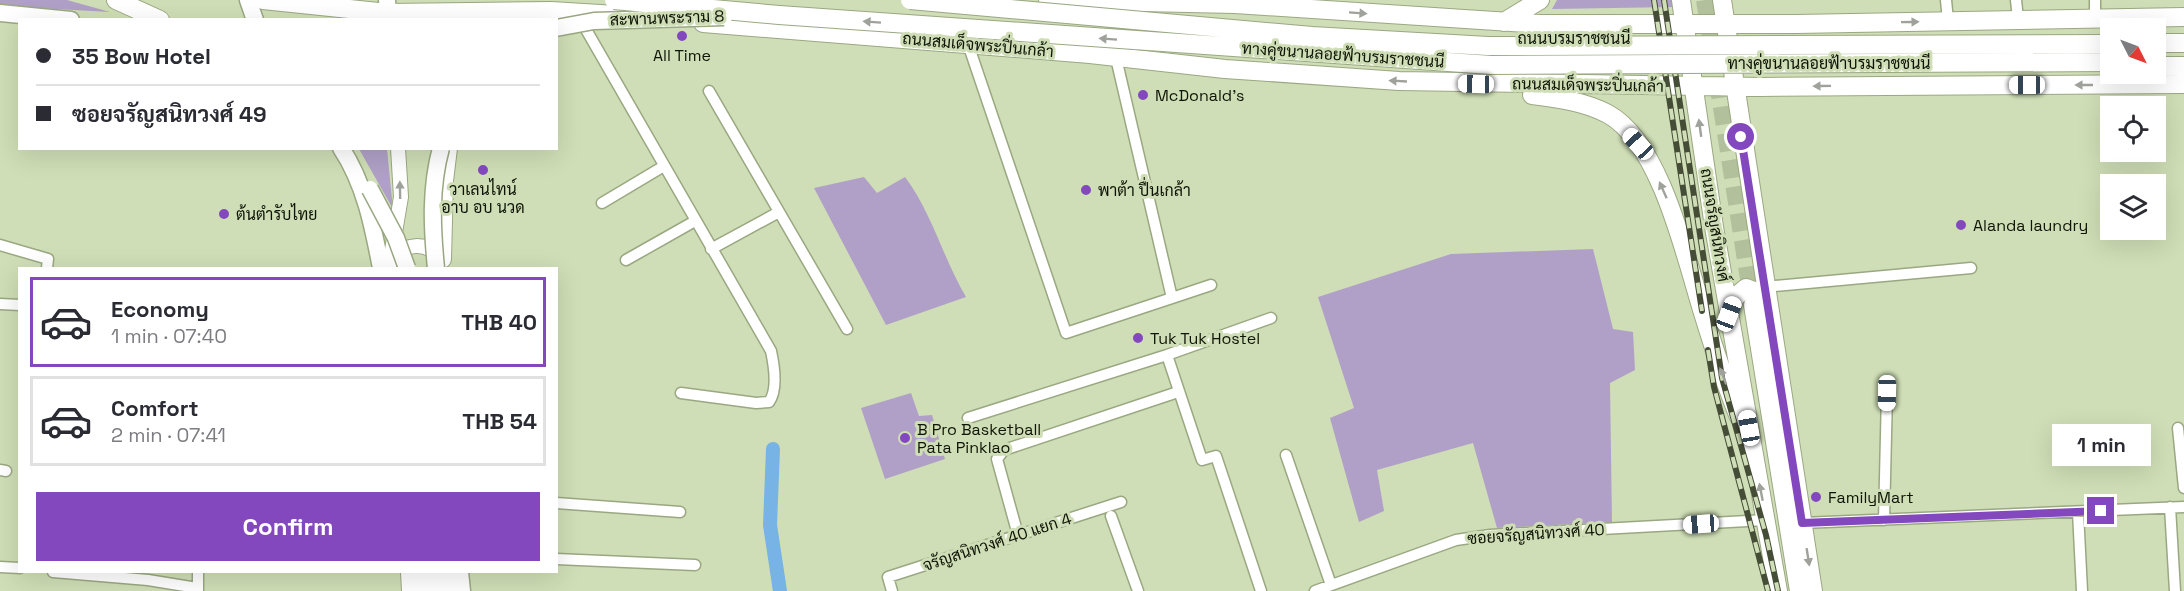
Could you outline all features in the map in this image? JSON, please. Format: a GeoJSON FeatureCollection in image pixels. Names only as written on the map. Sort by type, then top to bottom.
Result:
{"type":"FeatureCollection","features":[{"type":"Feature","properties":{"kind":"main road"},"geometry":{"type":"LineString","coordinates":[[116,0],[156,18]]}},
{"type":"Feature","properties":{"kind":"main road"},"geometry":{"type":"LineString","coordinates":[[248,0],[254,18]]}},
{"type":"Feature","properties":{"kind":"main road","name":"ถนนสมเด็จพระปิ่นเกล้า"},"geometry":{"type":"LineString","coordinates":[[262,0],[388,11],[545,15],[575,11],[1090,54],[1237,70],[1456,84],[1694,86]]}},
{"type":"Feature","properties":{"kind":"main road","name":"ทางคู่ขนานลอยฟ้าบรมราชชนนี"},"geometry":{"type":"LineString","coordinates":[[614,0],[779,15],[1491,65],[2100,62]]}},
{"type":"Feature","properties":{"kind":"main road"},"geometry":{"type":"LineString","coordinates":[[623,0],[624,6],[632,14],[644,18]]}},
{"type":"Feature","properties":{"kind":"main road","name":"ทางคู่ขนานลอยฟ้าบรมราชชนนี"},"geometry":{"type":"LineString","coordinates":[[910,0],[1312,36],[1488,46],[2100,44]]}},
{"type":"Feature","properties":{"kind":"main road","name":"ถนนบรมราชชนนี"},"geometry":{"type":"LineString","coordinates":[[1038,0],[1232,23],[1490,38],[2100,37]]}},
{"type":"Feature","properties":{"kind":"main road"},"geometry":{"type":"LineString","coordinates":[[1048,0],[1272,3],[1540,24],[1685,22],[1792,24],[1948,21],[2018,19],[2095,9],[2184,17]]}},
{"type":"Feature","properties":{"kind":"main road"},"geometry":{"type":"LineString","coordinates":[[1504,22],[1540,0]]}},
{"type":"Feature","properties":{"kind":"main road","name":"ถนนจรัญสนิทวงศ์"},"geometry":{"type":"LineString","coordinates":[[1681,0],[1729,314],[1778,591]]}},
{"type":"Feature","properties":{"kind":"main road"},"geometry":{"type":"LineString","coordinates":[[1722,0],[1764,287],[1760,307],[1813,591]]}},
{"type":"Feature","properties":{"kind":"main road"},"geometry":{"type":"LineString","coordinates":[[0,14],[47,18]]}},
{"type":"Feature","properties":{"kind":"main road","name":"สะพานพระราม 8"},"geometry":{"type":"LineString","coordinates":[[558,28],[594,21],[779,15]]}},
{"type":"Feature","properties":{"kind":"main road"},"geometry":{"type":"LineString","coordinates":[[1878,22],[1864,32],[1853,46],[1854,62],[1865,79],[1881,86]]}},
{"type":"Feature","properties":{"kind":"main road"},"geometry":{"type":"LineString","coordinates":[[1533,85],[1551,76],[1560,62],[1561,49],[1554,34],[1540,24]]}},
{"type":"Feature","properties":{"kind":"main road"},"geometry":{"type":"LineString","coordinates":[[1792,24],[1775,33],[1765,47],[1766,63],[1777,80],[1794,87]]}},
{"type":"Feature","properties":{"kind":"main road"},"geometry":{"type":"LineString","coordinates":[[2166,38],[2184,38]]}},
{"type":"Feature","properties":{"kind":"main road"},"geometry":{"type":"LineString","coordinates":[[2166,43],[2184,43]]}},
{"type":"Feature","properties":{"kind":"main road","name":"ถนนบรมราชชนนี"},"geometry":{"type":"LineString","coordinates":[[1090,54],[1180,52],[1490,71],[2100,68]]}},
{"type":"Feature","properties":{"kind":"main road"},"geometry":{"type":"LineString","coordinates":[[2166,61],[2184,60]]}},
{"type":"Feature","properties":{"kind":"main road"},"geometry":{"type":"LineString","coordinates":[[2166,66],[2184,66]]}},
{"type":"Feature","properties":{"kind":"main road"},"geometry":{"type":"LineString","coordinates":[[1456,84],[1562,99],[1584,105],[1609,114],[1638,144],[1665,194],[1721,373],[1752,450]]}},
{"type":"Feature","properties":{"kind":"main road"},"geometry":{"type":"LineString","coordinates":[[1694,86],[2184,84]]}},
{"type":"Feature","properties":{"kind":"main road"},"geometry":{"type":"LineString","coordinates":[[342,150],[350,162],[367,206],[387,267]]}},
{"type":"Feature","properties":{"kind":"main road"},"geometry":{"type":"LineString","coordinates":[[350,150],[396,238],[407,267]]}},
{"type":"Feature","properties":{"kind":"main road"},"geometry":{"type":"LineString","coordinates":[[437,266],[431,225],[440,150]]}},
{"type":"Feature","properties":{"kind":"main road"},"geometry":{"type":"LineString","coordinates":[[437,266],[448,150]]}},
{"type":"Feature","properties":{"kind":"main road"},"geometry":{"type":"LineString","coordinates":[[370,189],[387,267]]}},
{"type":"Feature","properties":{"kind":"main road"},"geometry":{"type":"LineString","coordinates":[[1729,314],[1735,297],[1746,288],[1758,293],[1799,591]]}},
{"type":"Feature","properties":{"kind":"main road"},"geometry":{"type":"LineString","coordinates":[[417,573],[418,591]]}},
{"type":"Feature","properties":{"kind":"main road"},"geometry":{"type":"LineString","coordinates":[[431,573],[432,591]]}},
{"type":"Feature","properties":{"kind":"main road"},"geometry":{"type":"LineString","coordinates":[[444,573],[446,591]]}},
{"type":"Feature","properties":{"kind":"main road"},"geometry":{"type":"LineString","coordinates":[[460,573],[462,591]]}},
{"type":"Feature","properties":{"kind":"street"},"geometry":{"type":"LineString","coordinates":[[1946,0],[1948,21]]}},
{"type":"Feature","properties":{"kind":"street"},"geometry":{"type":"LineString","coordinates":[[2016,0],[2018,19]]}},
{"type":"Feature","properties":{"kind":"street"},"geometry":{"type":"LineString","coordinates":[[575,11],[771,351],[774,368],[772,397],[769,402],[756,403],[681,393]]}},
{"type":"Feature","properties":{"kind":"street"},"geometry":{"type":"LineString","coordinates":[[968,44],[1066,333],[1211,285]]}},
{"type":"Feature","properties":{"kind":"street"},"geometry":{"type":"LineString","coordinates":[[1116,58],[1172,298]]}},
{"type":"Feature","properties":{"kind":"street"},"geometry":{"type":"LineString","coordinates":[[709,91],[847,329]]}},
{"type":"Feature","properties":{"kind":"street"},"geometry":{"type":"LineString","coordinates":[[387,267],[401,197],[398,150]]}},
{"type":"Feature","properties":{"kind":"street"},"geometry":{"type":"LineString","coordinates":[[432,150],[437,266]]}},
{"type":"Feature","properties":{"kind":"street"},"geometry":{"type":"LineString","coordinates":[[602,203],[664,166]]}},
{"type":"Feature","properties":{"kind":"street"},"geometry":{"type":"LineString","coordinates":[[711,249],[779,212]]}},
{"type":"Feature","properties":{"kind":"street"},"geometry":{"type":"LineString","coordinates":[[626,260],[695,221]]}},
{"type":"Feature","properties":{"kind":"street"},"geometry":{"type":"LineString","coordinates":[[387,267],[399,250],[417,245],[431,247],[437,266]]}},
{"type":"Feature","properties":{"kind":"street"},"geometry":{"type":"LineString","coordinates":[[0,246],[48,259],[47,267]]}},
{"type":"Feature","properties":{"kind":"street"},"geometry":{"type":"LineString","coordinates":[[1764,287],[1971,268]]}},
{"type":"Feature","properties":{"kind":"street"},"geometry":{"type":"LineString","coordinates":[[0,304],[18,305]]}},
{"type":"Feature","properties":{"kind":"street"},"geometry":{"type":"LineString","coordinates":[[968,418],[1167,355],[1271,318]]}},
{"type":"Feature","properties":{"kind":"street"},"geometry":{"type":"LineString","coordinates":[[1167,355],[1202,460],[1216,456],[1261,591]]}},
{"type":"Feature","properties":{"kind":"street"},"geometry":{"type":"LineString","coordinates":[[1018,535],[997,459],[1004,450],[1178,392]]}},
{"type":"Feature","properties":{"kind":"street"},"geometry":{"type":"LineString","coordinates":[[1884,520],[1887,393]]}},
{"type":"Feature","properties":{"kind":"street"},"geometry":{"type":"LineString","coordinates":[[2178,428],[2184,488]]}},
{"type":"Feature","properties":{"kind":"street"},"geometry":{"type":"LineString","coordinates":[[1286,455],[1331,585]]}},
{"type":"Feature","properties":{"kind":"street","name":"จรัญสนิทวงศ์ 40 แยก 4"},"geometry":{"type":"LineString","coordinates":[[892,591],[888,577],[1121,502]]}},
{"type":"Feature","properties":{"kind":"street"},"geometry":{"type":"LineString","coordinates":[[558,503],[680,512]]}},
{"type":"Feature","properties":{"kind":"street"},"geometry":{"type":"LineString","coordinates":[[2170,507],[2175,591]]}},
{"type":"Feature","properties":{"kind":"street"},"geometry":{"type":"LineString","coordinates":[[1802,523],[2184,507]]}},
{"type":"Feature","properties":{"kind":"street"},"geometry":{"type":"LineString","coordinates":[[2078,512],[2082,591]]}},
{"type":"Feature","properties":{"kind":"street"},"geometry":{"type":"LineString","coordinates":[[1111,516],[1138,591]]}},
{"type":"Feature","properties":{"kind":"street","name":"ซอยจรัญสนิทวงศ์ 40"},"geometry":{"type":"LineString","coordinates":[[1315,591],[1456,540],[1490,535],[1766,520]]}},
{"type":"Feature","properties":{"kind":"street"},"geometry":{"type":"LineString","coordinates":[[558,559],[695,565]]}},
{"type":"Feature","properties":{"kind":"street"},"geometry":{"type":"LineString","coordinates":[[0,567],[18,568]]}},
{"type":"Feature","properties":{"kind":"street"},"geometry":{"type":"LineString","coordinates":[[60,573],[147,586],[198,590],[198,573]]}},
{"type":"Feature","properties":{"kind":"street"},"geometry":{"type":"LineString","coordinates":[[408,573],[409,591]]}},
{"type":"Feature","properties":{"kind":"street"},"geometry":{"type":"LineString","coordinates":[[465,573],[466,591]]}},
{"type":"Feature","properties":{"kind":"shaded area"},"geometry":{"type":"Polygon","coordinates":[[[0,0],[67,0],[110,12],[0,6],[0,0]]]}},
{"type":"Feature","properties":{"kind":"shaded area"},"geometry":{"type":"Polygon","coordinates":[[[1557,0],[1674,0],[1675,7],[1552,9],[1557,0]]]}},
{"type":"Feature","properties":{"kind":"shaded area"},"geometry":{"type":"Polygon","coordinates":[[[360,150],[387,150],[393,209],[360,150]]]}},
{"type":"Feature","properties":{"kind":"shaded area"},"geometry":{"type":"Polygon","coordinates":[[[864,177],[877,193],[905,177],[923,205],[966,297],[886,325],[814,188],[864,177]]]}},
{"type":"Feature","properties":{"kind":"shaded area"},"geometry":{"type":"Polygon","coordinates":[[[1593,249],[1613,329],[1633,332],[1635,370],[1610,383],[1612,522],[1497,528],[1473,443],[1377,470],[1384,511],[1359,522],[1330,418],[1354,408],[1318,297],[1451,254],[1593,249]]]}},
{"type":"Feature","properties":{"kind":"shaded area","name":"B Pro Basketball Pata Pinklao"},"geometry":{"type":"Polygon","coordinates":[[[911,393],[919,416],[932,415],[945,459],[885,479],[861,408],[911,393]]]}},
{"type":"Feature","properties":{"kind":"waterway"},"geometry":{"type":"LineString","coordinates":[[773,449],[770,525],[780,591]]}},
{"type":"Feature","properties":{"kind":"tunnel"},"geometry":{"type":"LineString","coordinates":[[1705,0],[1753,304]]}},
{"type":"Feature","properties":{"kind":"railway"},"geometry":{"type":"LineString","coordinates":[[1654,0],[1702,311]]}},
{"type":"Feature","properties":{"kind":"railway"},"geometry":{"type":"LineString","coordinates":[[1664,0],[1722,378],[1766,535],[1778,591]]}},
{"type":"Feature","properties":{"kind":"railway"},"geometry":{"type":"LineString","coordinates":[[1708,350],[1714,387],[1768,591]]}},
{"type":"Feature","properties":{"kind":"place","name":"All Time"},"geometry":{"type":"Point","coordinates":[682,36]}},
{"type":"Feature","properties":{"kind":"place","name":"McDonald's"},"geometry":{"type":"Point","coordinates":[1143,95]}},
{"type":"Feature","properties":{"kind":"place","name":"วาเลนไทน์ อาบ อบ นวด"},"geometry":{"type":"Point","coordinates":[483,170]}},
{"type":"Feature","properties":{"kind":"place","name":"พาต้า ปื่นเกล้า"},"geometry":{"type":"Point","coordinates":[1086,190]}},
{"type":"Feature","properties":{"kind":"place","name":"ต้นตำรับไทย"},"geometry":{"type":"Point","coordinates":[224,214]}},
{"type":"Feature","properties":{"kind":"place","name":"Alanda laundry"},"geometry":{"type":"Point","coordinates":[1961,225]}},
{"type":"Feature","properties":{"kind":"place","name":"Tuk Tuk Hostel"},"geometry":{"type":"Point","coordinates":[1138,338]}},
{"type":"Feature","properties":{"kind":"place","name":"B Pro Basketball Pata Pinklao"},"geometry":{"type":"Point","coordinates":[905,438]}},
{"type":"Feature","properties":{"kind":"place","name":"FamilyMart"},"geometry":{"type":"Point","coordinates":[1816,497]}},
{"type":"Feature","properties":{"kind":"route"},"geometry":{"type":"LineString","coordinates":[[1741,137],[1802,523],[2101,511]]}}]}
